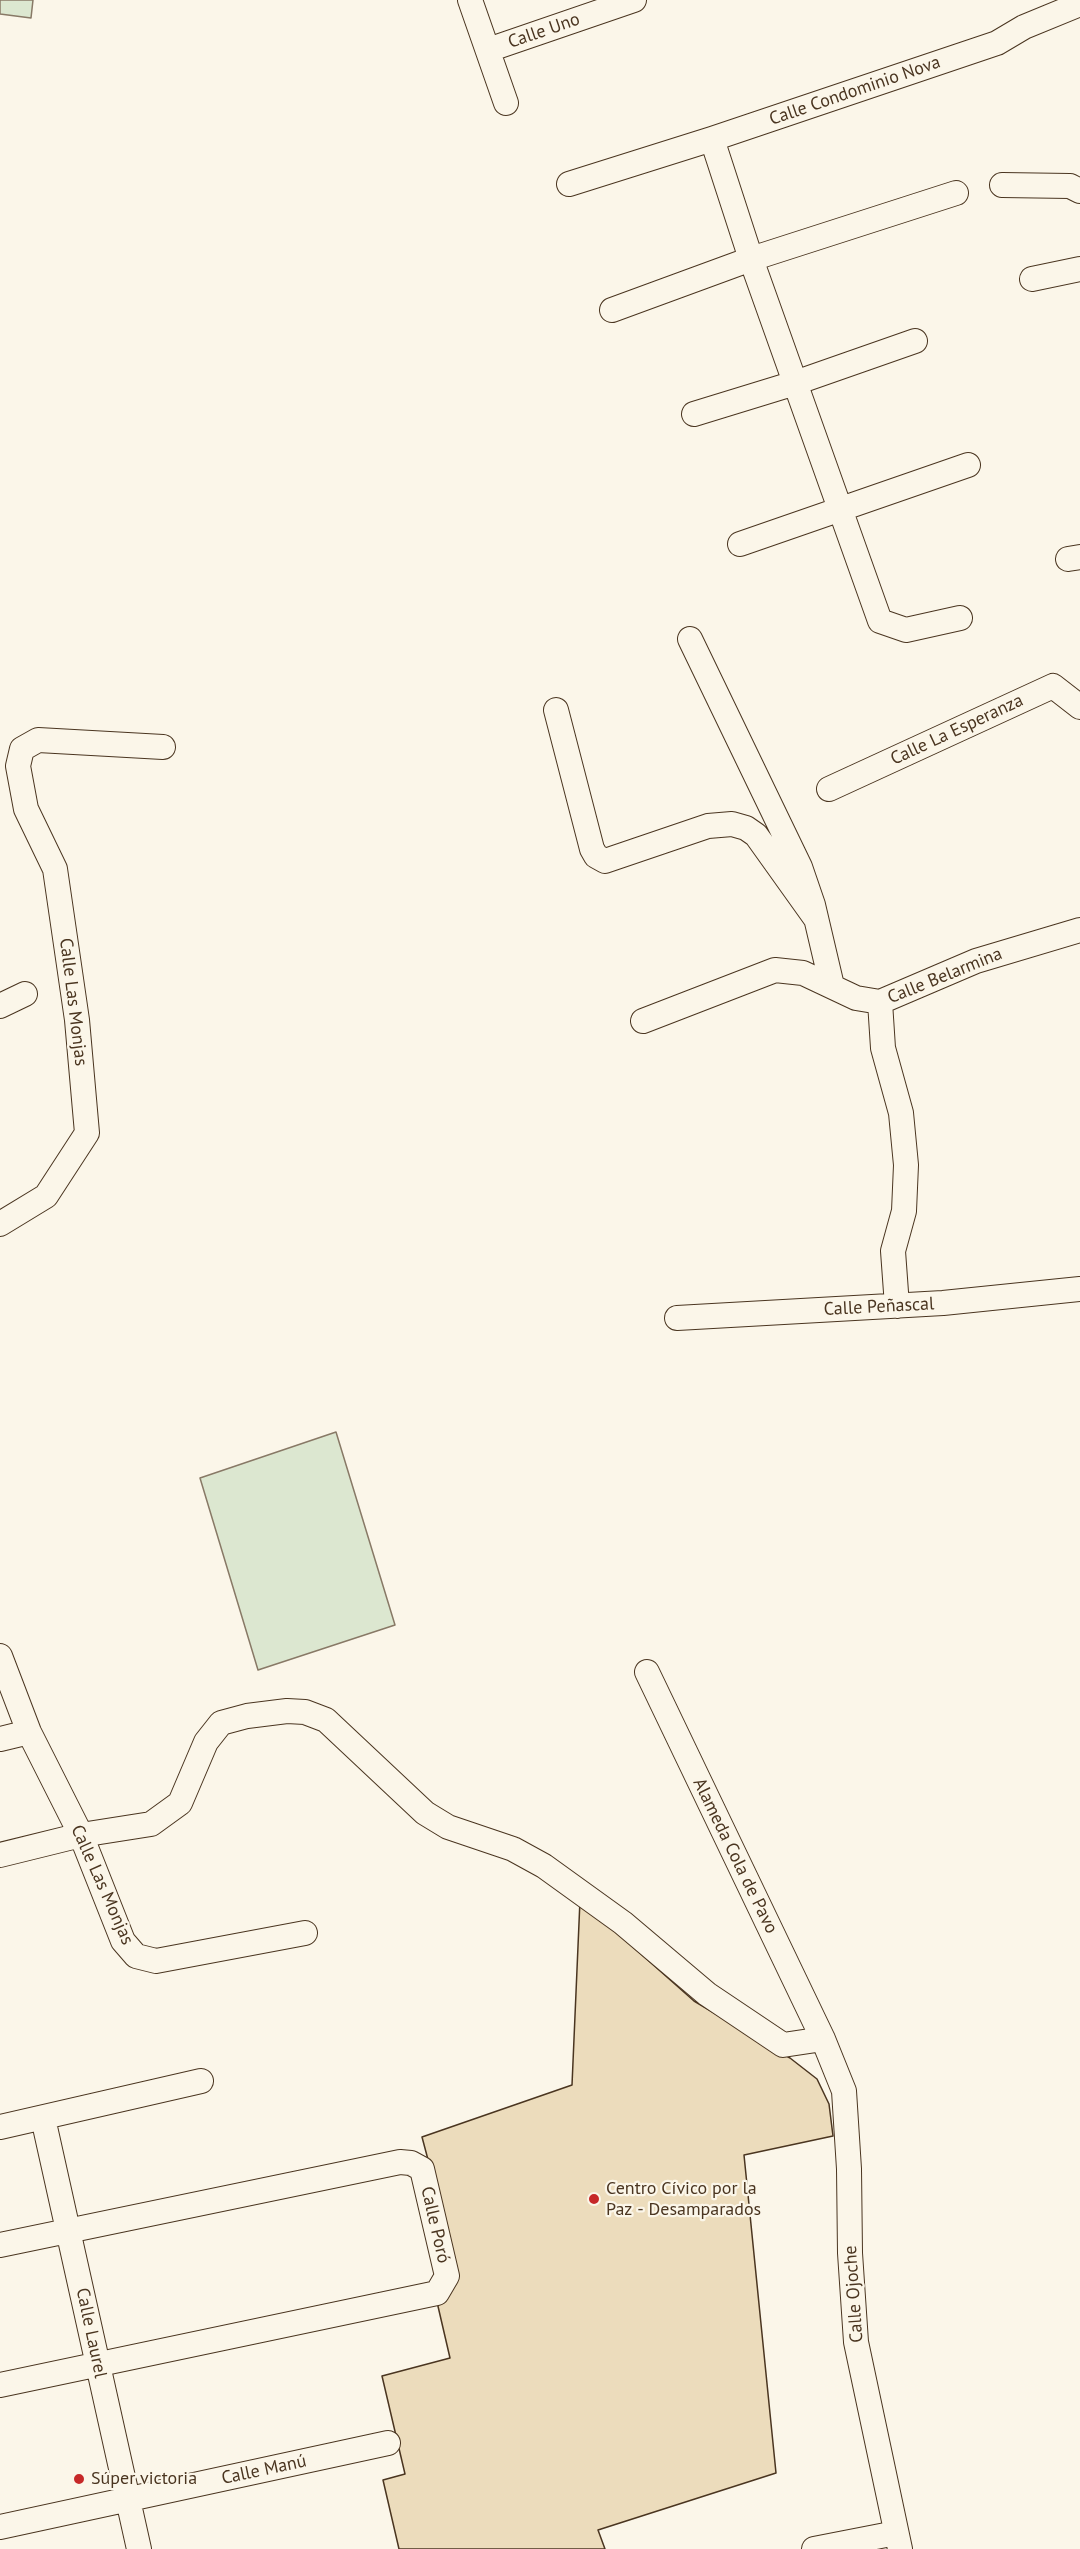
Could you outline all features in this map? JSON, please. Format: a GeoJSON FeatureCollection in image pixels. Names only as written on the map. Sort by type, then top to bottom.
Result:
{"type":"FeatureCollection","features":[{"type":"Feature","properties":{"kind":"street"},"geometry":{"type":"LineString","coordinates":[[470,0],[506,103]]}},
{"type":"Feature","properties":{"kind":"street","name":"Calle Uno"},"geometry":{"type":"LineString","coordinates":[[488,50],[634,0]]}},
{"type":"Feature","properties":{"kind":"street"},"geometry":{"type":"LineString","coordinates":[[1024,27],[1037,5],[1044,0]]}},
{"type":"Feature","properties":{"kind":"street"},"geometry":{"type":"LineString","coordinates":[[1024,27],[1080,4]]}},
{"type":"Feature","properties":{"kind":"street","name":"Calle Condominio Nova"},"geometry":{"type":"LineString","coordinates":[[569,184],[712,139],[997,43],[1024,27]]}},
{"type":"Feature","properties":{"kind":"street"},"geometry":{"type":"LineString","coordinates":[[712,139],[751,259],[880,621],[906,630],[960,618]]}},
{"type":"Feature","properties":{"kind":"street"},"geometry":{"type":"LineString","coordinates":[[1002,185],[1070,186],[1080,191]]}},
{"type":"Feature","properties":{"kind":"street"},"geometry":{"type":"LineString","coordinates":[[612,310],[751,259],[956,193]]}},
{"type":"Feature","properties":{"kind":"street"},"geometry":{"type":"LineString","coordinates":[[1032,279],[1080,269]]}},
{"type":"Feature","properties":{"kind":"street"},"geometry":{"type":"LineString","coordinates":[[694,414],[795,383],[915,341]]}},
{"type":"Feature","properties":{"kind":"street"},"geometry":{"type":"LineString","coordinates":[[740,544],[968,465]]}},
{"type":"Feature","properties":{"kind":"street"},"geometry":{"type":"LineString","coordinates":[[690,639],[800,867],[816,919],[832,986]]}},
{"type":"Feature","properties":{"kind":"street","name":"Calle La Esperanza"},"geometry":{"type":"LineString","coordinates":[[829,789],[1053,686],[1080,707]]}},
{"type":"Feature","properties":{"kind":"street"},"geometry":{"type":"LineString","coordinates":[[556,710],[591,849],[596,856],[605,861],[708,826],[732,824],[746,828],[756,835],[816,919]]}},
{"type":"Feature","properties":{"kind":"street","name":"Calle Las Monjas"},"geometry":{"type":"LineString","coordinates":[[0,1224],[46,1196],[87,1133],[77,1020],[55,869],[26,809],[18,766],[22,749],[38,740],[163,747]]}},
{"type":"Feature","properties":{"kind":"street","name":"Calle Belarmina"},"geometry":{"type":"LineString","coordinates":[[643,1021],[775,970],[803,973],[856,998],[880,1002],[976,961],[1080,930]]}},
{"type":"Feature","properties":{"kind":"street"},"geometry":{"type":"LineString","coordinates":[[0,1006],[25,994]]}},
{"type":"Feature","properties":{"kind":"street"},"geometry":{"type":"LineString","coordinates":[[880,1002],[883,1048],[901,1113],[906,1165],[904,1211],[893,1251],[897,1306]]}},
{"type":"Feature","properties":{"kind":"street","name":"Calle Peñascal"},"geometry":{"type":"LineString","coordinates":[[677,1318],[897,1306],[1080,1289]]}},
{"type":"Feature","properties":{"kind":"street","name":"Calle Las Monjas"},"geometry":{"type":"LineString","coordinates":[[0,1656],[29,1731],[81,1835],[123,1941],[136,1956],[156,1960],[305,1933]]}},
{"type":"Feature","properties":{"kind":"street","name":"Alameda Cola de Pavo"},"geometry":{"type":"LineString","coordinates":[[647,1672],[823,2039]]}},
{"type":"Feature","properties":{"kind":"street"},"geometry":{"type":"LineString","coordinates":[[0,1855],[81,1835],[151,1824],[180,1803],[206,1742],[221,1723],[246,1716],[287,1711],[305,1712],[326,1720],[425,1813],[448,1827],[513,1849],[544,1866],[623,1923],[707,1994],[783,2045],[823,2039]]}},
{"type":"Feature","properties":{"kind":"street"},"geometry":{"type":"LineString","coordinates":[[0,1739],[29,1731]]}},
{"type":"Feature","properties":{"kind":"street","name":"Calle Ojoche"},"geometry":{"type":"LineString","coordinates":[[823,2039],[844,2091],[856,2342],[898,2541]]}},
{"type":"Feature","properties":{"kind":"street"},"geometry":{"type":"LineString","coordinates":[[0,2127],[201,2081]]}},
{"type":"Feature","properties":{"kind":"street","name":"Calle Laurel"},"geometry":{"type":"LineString","coordinates":[[44,2118],[139,2549]]}},
{"type":"Feature","properties":{"kind":"street","name":"Calle Poró"},"geometry":{"type":"LineString","coordinates":[[0,2245],[400,2162],[411,2163],[422,2169],[447,2276],[437,2293],[0,2385]]}},
{"type":"Feature","properties":{"kind":"street","name":"Calle Manú"},"geometry":{"type":"LineString","coordinates":[[0,2527],[388,2443]]}},
{"type":"Feature","properties":{"kind":"street"},"geometry":{"type":"LineString","coordinates":[[814,2549],[898,2541]]}},
{"type":"Feature","properties":{"kind":"green space"},"geometry":{"type":"Polygon","coordinates":[[[0,0],[33,0],[31,18],[0,14],[0,0]]]}},
{"type":"Feature","properties":{"kind":"green space"},"geometry":{"type":"Polygon","coordinates":[[[336,1432],[395,1625],[258,1670],[200,1478],[336,1432]]]}},
{"type":"Feature","properties":{"kind":"building","name":"Centro Cívico por la Paz - Desamparados"},"geometry":{"type":"Polygon","coordinates":[[[580,1900],[694,2001],[790,2058],[817,2079],[829,2104],[833,2136],[744,2155],[776,2473],[598,2530],[605,2549],[399,2549],[383,2480],[405,2474],[382,2376],[450,2358],[437,2302],[453,2289],[457,2269],[422,2137],[572,2085],[580,1900]]]}},
{"type":"Feature","properties":{"kind":"place","name":"Centro Cívico por la Paz - Desamparados"},"geometry":{"type":"Point","coordinates":[594,2199]}},
{"type":"Feature","properties":{"kind":"place","name":"Súper victoria"},"geometry":{"type":"Point","coordinates":[79,2479]}}]}
